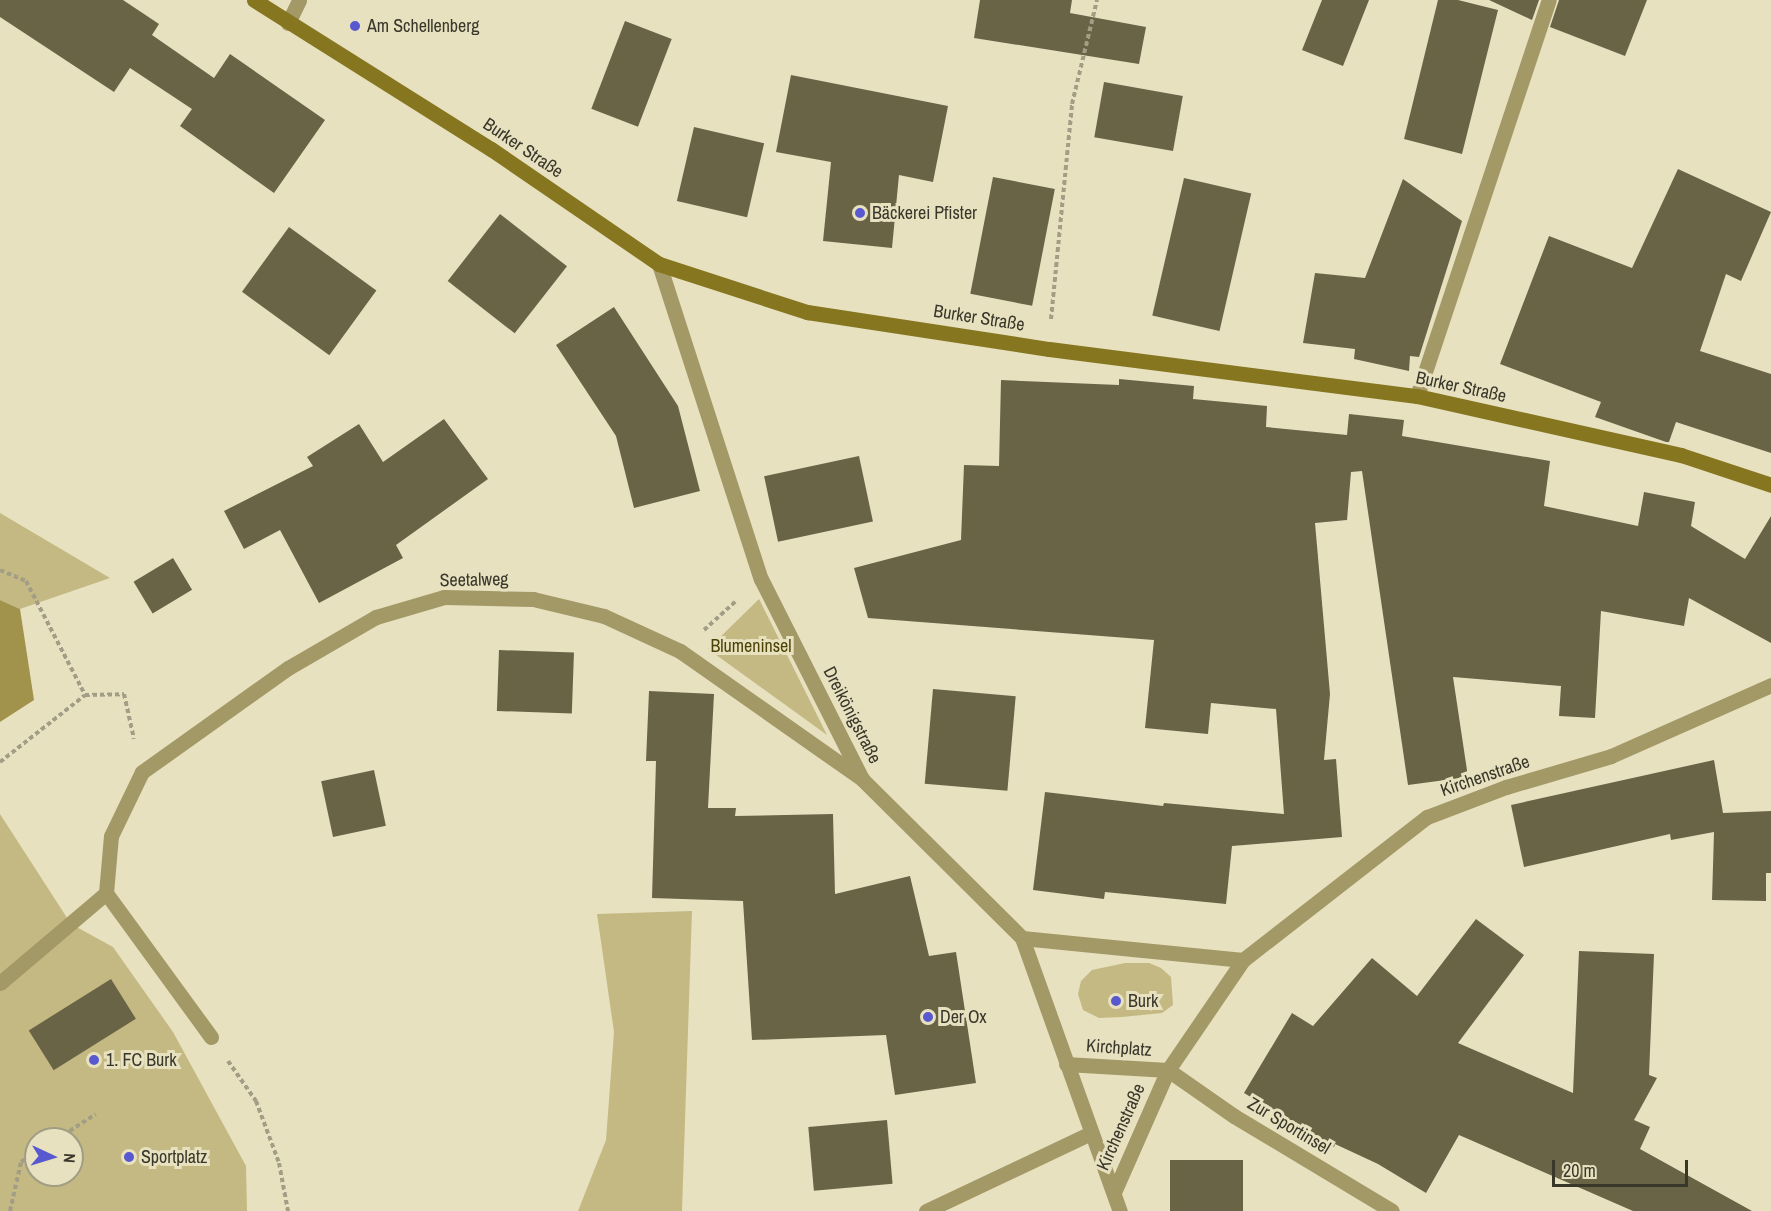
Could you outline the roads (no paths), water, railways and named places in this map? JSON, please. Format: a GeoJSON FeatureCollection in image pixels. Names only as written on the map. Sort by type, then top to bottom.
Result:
{"type":"FeatureCollection","features":[{"type":"Feature","properties":{"kind":"main road","name":"Burker Straße"},"geometry":{"type":"LineString","coordinates":[[254,0],[491,149],[659,264],[807,312],[1048,348],[1417,396],[1681,455],[1771,484]]}},
{"type":"Feature","properties":{"kind":"street"},"geometry":{"type":"LineString","coordinates":[[288,23],[299,0]]}},
{"type":"Feature","properties":{"kind":"street"},"geometry":{"type":"LineString","coordinates":[[1417,396],[1549,0]]}},
{"type":"Feature","properties":{"kind":"street","name":"Dreikönigstraße"},"geometry":{"type":"LineString","coordinates":[[659,264],[762,579],[862,779],[1023,938],[1091,1133]]}},
{"type":"Feature","properties":{"kind":"street","name":"Seetalweg"},"geometry":{"type":"LineString","coordinates":[[106,893],[111,836],[142,772],[288,668],[376,617],[444,597],[532,599],[604,616],[680,651],[862,779]]}},
{"type":"Feature","properties":{"kind":"street","name":"Kirchenstraße"},"geometry":{"type":"LineString","coordinates":[[1114,1190],[1168,1070],[1243,960],[1427,817],[1506,787],[1611,756],[1771,685]]}},
{"type":"Feature","properties":{"kind":"street"},"geometry":{"type":"LineString","coordinates":[[0,983],[106,893],[211,1037]]}},
{"type":"Feature","properties":{"kind":"street"},"geometry":{"type":"LineString","coordinates":[[1023,938],[1243,960]]}},
{"type":"Feature","properties":{"kind":"street","name":"Kirchplatz"},"geometry":{"type":"LineString","coordinates":[[1066,1064],[1168,1070]]}},
{"type":"Feature","properties":{"kind":"street","name":"Zur Sportinsel"},"geometry":{"type":"LineString","coordinates":[[1168,1070],[1234,1116],[1392,1211]]}},
{"type":"Feature","properties":{"kind":"street"},"geometry":{"type":"LineString","coordinates":[[926,1211],[1091,1133],[1120,1211]]}},
{"type":"Feature","properties":{"kind":"place","name":"Am Schellenberg"},"geometry":{"type":"Point","coordinates":[355,26]}},
{"type":"Feature","properties":{"kind":"place","name":"Bäckerei Pfister"},"geometry":{"type":"Point","coordinates":[860,213]}},
{"type":"Feature","properties":{"kind":"place","name":"Burk"},"geometry":{"type":"Point","coordinates":[1116,1001]}},
{"type":"Feature","properties":{"kind":"place","name":"Der Ox"},"geometry":{"type":"Point","coordinates":[928,1017]}},
{"type":"Feature","properties":{"kind":"place","name":"1. FC Burk"},"geometry":{"type":"Point","coordinates":[94,1060]}},
{"type":"Feature","properties":{"kind":"place","name":"Sportplatz"},"geometry":{"type":"Point","coordinates":[129,1157]}},
{"type":"Feature","properties":{"kind":"park label","name":"Blumeninsel"},"geometry":{"type":"Point","coordinates":[751,646]}}]}
